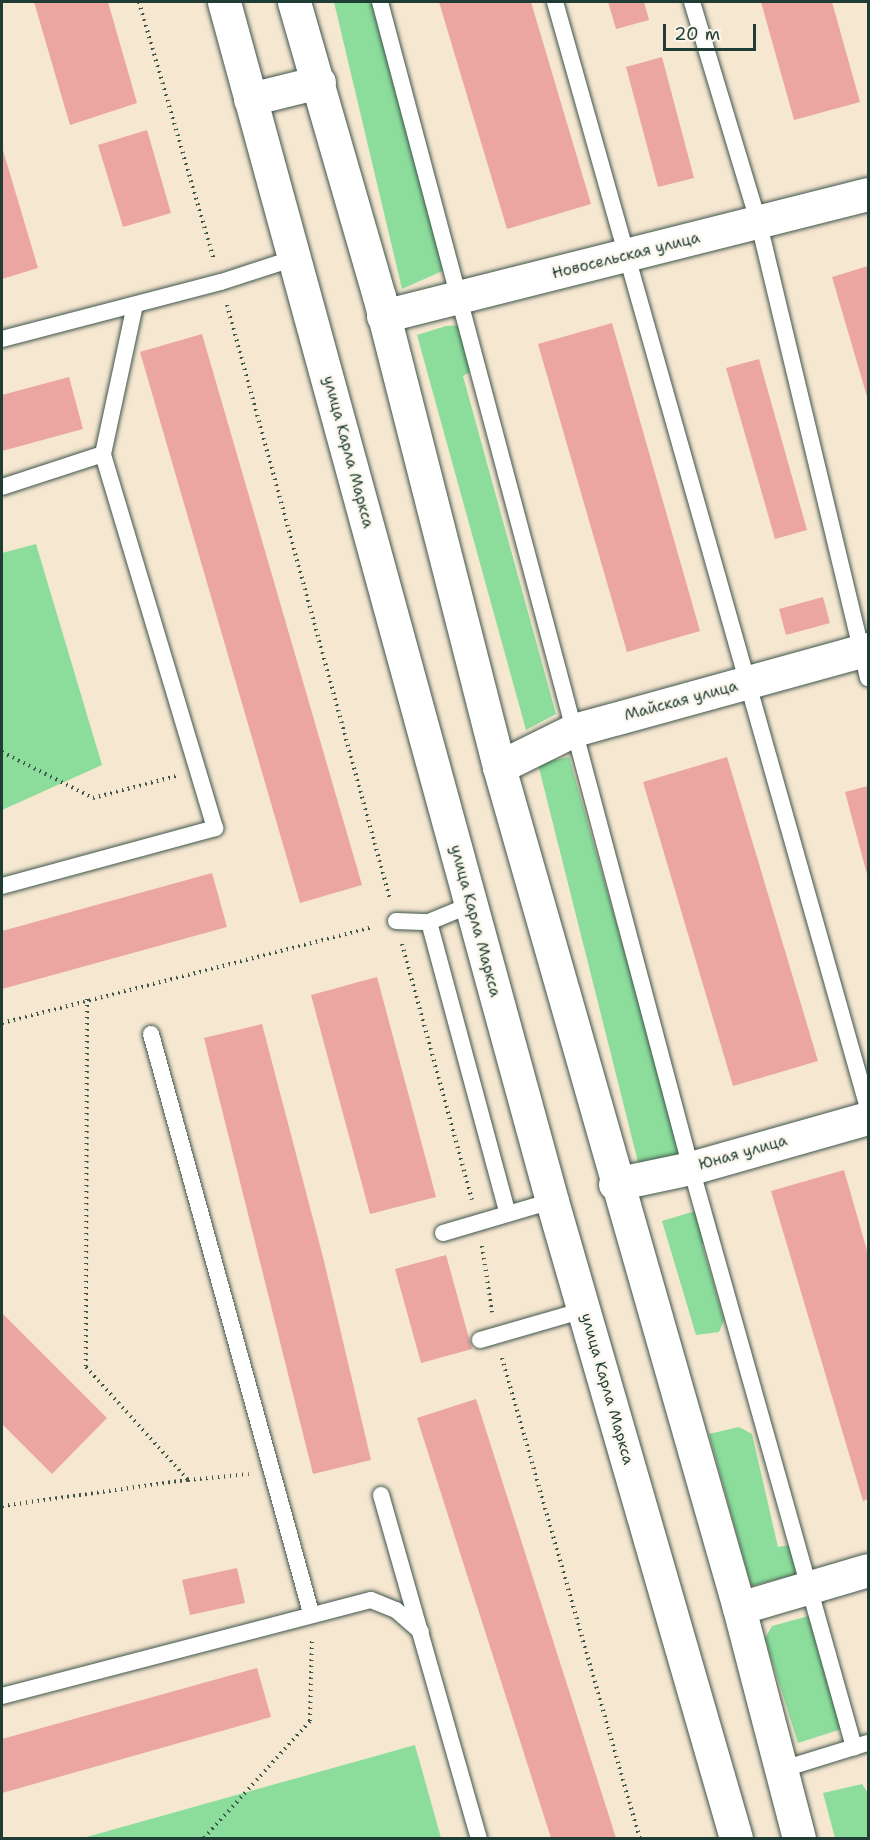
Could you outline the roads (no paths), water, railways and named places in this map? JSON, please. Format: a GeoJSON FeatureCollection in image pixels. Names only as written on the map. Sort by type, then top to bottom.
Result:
{"type":"FeatureCollection","features":[{"type":"Feature","properties":{"kind":"main road","name":"улица Карла Маркса"},"geometry":{"type":"LineString","coordinates":[[224,2],[552,1201],[736,1839]]}},
{"type":"Feature","properties":{"kind":"main road"},"geometry":{"type":"LineString","coordinates":[[294,2],[319,82],[383,316],[499,767],[615,1184],[739,1608],[799,1839]]}},
{"type":"Feature","properties":{"kind":"main road"},"geometry":{"type":"LineString","coordinates":[[250,99],[319,82]]}},
{"type":"Feature","properties":{"kind":"main road","name":"Новосельская улица"},"geometry":{"type":"LineString","coordinates":[[383,316],[759,224],[868,194]]}},
{"type":"Feature","properties":{"kind":"main road","name":"Майская улица"},"geometry":{"type":"LineString","coordinates":[[499,767],[574,730],[747,683],[866,659]]}},
{"type":"Feature","properties":{"kind":"main road","name":"Юная улица"},"geometry":{"type":"LineString","coordinates":[[615,1184],[691,1168],[868,1118]]}},
{"type":"Feature","properties":{"kind":"main road"},"geometry":{"type":"LineString","coordinates":[[739,1608],[868,1570]]}},
{"type":"Feature","properties":{"kind":"lane"},"geometry":{"type":"LineString","coordinates":[[380,2],[461,297],[691,1168],[809,1587],[861,1745],[780,1770]]}},
{"type":"Feature","properties":{"kind":"lane"},"geometry":{"type":"LineString","coordinates":[[555,2],[624,256],[868,1108]]}},
{"type":"Feature","properties":{"kind":"lane"},"geometry":{"type":"LineString","coordinates":[[692,2],[759,224],[866,659]]}},
{"type":"Feature","properties":{"kind":"lane"},"geometry":{"type":"LineString","coordinates":[[2,339],[135,305],[295,258]]}},
{"type":"Feature","properties":{"kind":"lane"},"geometry":{"type":"LineString","coordinates":[[2,886],[215,828],[103,454],[135,305]]}},
{"type":"Feature","properties":{"kind":"lane"},"geometry":{"type":"LineString","coordinates":[[2,487],[103,454]]}},
{"type":"Feature","properties":{"kind":"lane"},"geometry":{"type":"LineString","coordinates":[[396,921],[429,922],[470,905]]}},
{"type":"Feature","properties":{"kind":"lane"},"geometry":{"type":"LineString","coordinates":[[429,922],[508,1214]]}},
{"type":"Feature","properties":{"kind":"lane"},"geometry":{"type":"LineString","coordinates":[[151,1034],[311,1613]]}},
{"type":"Feature","properties":{"kind":"lane"},"geometry":{"type":"LineString","coordinates":[[443,1233],[552,1201]]}},
{"type":"Feature","properties":{"kind":"lane"},"geometry":{"type":"LineString","coordinates":[[480,1340],[584,1310]]}},
{"type":"Feature","properties":{"kind":"lane"},"geometry":{"type":"LineString","coordinates":[[381,1495],[479,1839]]}},
{"type":"Feature","properties":{"kind":"lane"},"geometry":{"type":"LineString","coordinates":[[2,1696],[311,1613],[371,1600],[396,1610],[421,1632]]}}]}
